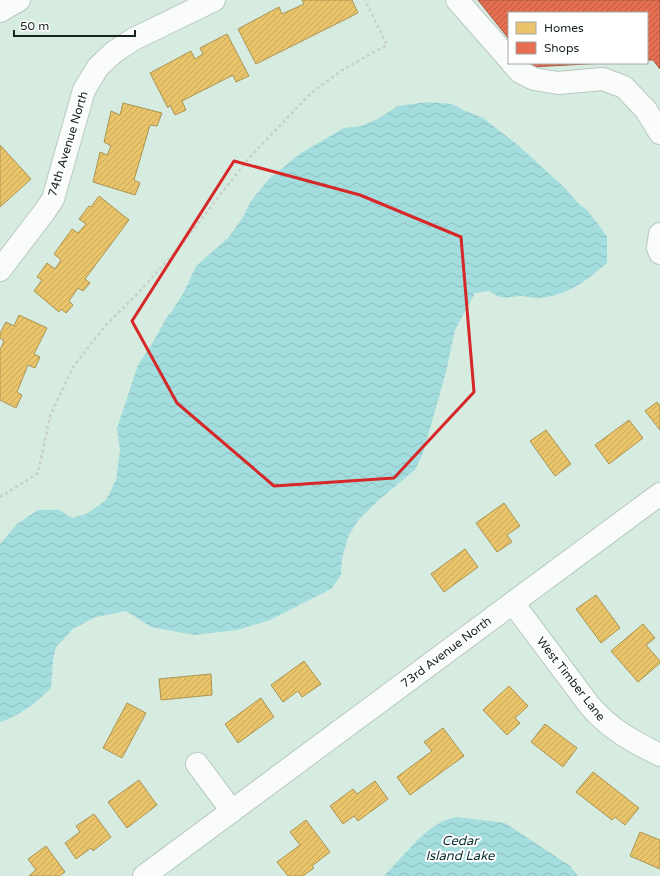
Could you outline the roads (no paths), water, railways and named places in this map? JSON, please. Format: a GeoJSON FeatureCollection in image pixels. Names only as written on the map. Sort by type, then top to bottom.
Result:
{"type":"FeatureCollection","features":[{"type":"Feature","properties":{"kind":"main road"},"geometry":{"type":"LineString","coordinates":[[0,11],[19,0]]}},
{"type":"Feature","properties":{"kind":"main road","name":"74th Avenue North"},"geometry":{"type":"LineString","coordinates":[[0,270],[8,245],[45,211],[53,199],[84,90],[98,67],[114,52],[134,40],[214,0]]}},
{"type":"Feature","properties":{"kind":"main road"},"geometry":{"type":"LineString","coordinates":[[457,0],[508,58]]}},
{"type":"Feature","properties":{"kind":"main road"},"geometry":{"type":"LineString","coordinates":[[513,64],[520,72],[534,79],[558,83],[603,80],[624,87],[646,110],[660,133]]}},
{"type":"Feature","properties":{"kind":"main road"},"geometry":{"type":"LineString","coordinates":[[660,234],[658,248],[660,253]]}},
{"type":"Feature","properties":{"kind":"main road","name":"73rd Avenue North"},"geometry":{"type":"LineString","coordinates":[[144,876],[660,494]]}},
{"type":"Feature","properties":{"kind":"main road","name":"West Timber Lane"},"geometry":{"type":"LineString","coordinates":[[513,603],[599,716],[621,735],[660,755]]}},
{"type":"Feature","properties":{"kind":"main road"},"geometry":{"type":"LineString","coordinates":[[198,764],[232,811]]}},
{"type":"Feature","properties":{"kind":"water"},"geometry":{"type":"Polygon","coordinates":[[[428,102],[452,104],[483,118],[519,146],[587,210],[607,236],[607,263],[584,281],[568,291],[549,297],[537,298],[521,296],[504,298],[489,291],[475,293],[455,330],[446,372],[423,453],[415,470],[381,498],[359,519],[349,535],[342,558],[341,575],[331,589],[270,620],[237,630],[194,635],[151,627],[126,611],[96,617],[74,628],[56,647],[53,660],[51,688],[28,708],[15,716],[0,722],[0,544],[17,524],[38,510],[59,510],[73,518],[88,513],[106,500],[116,480],[120,450],[117,428],[138,365],[184,292],[196,266],[228,238],[243,217],[251,201],[269,179],[301,153],[344,128],[361,126],[378,119],[398,106],[428,102]]]}},
{"type":"Feature","properties":{"kind":"water","name":"Cedar Island Lake"},"geometry":{"type":"Polygon","coordinates":[[[456,817],[505,823],[570,866],[578,876],[384,876],[425,833],[441,822],[456,817]]]}}]}
